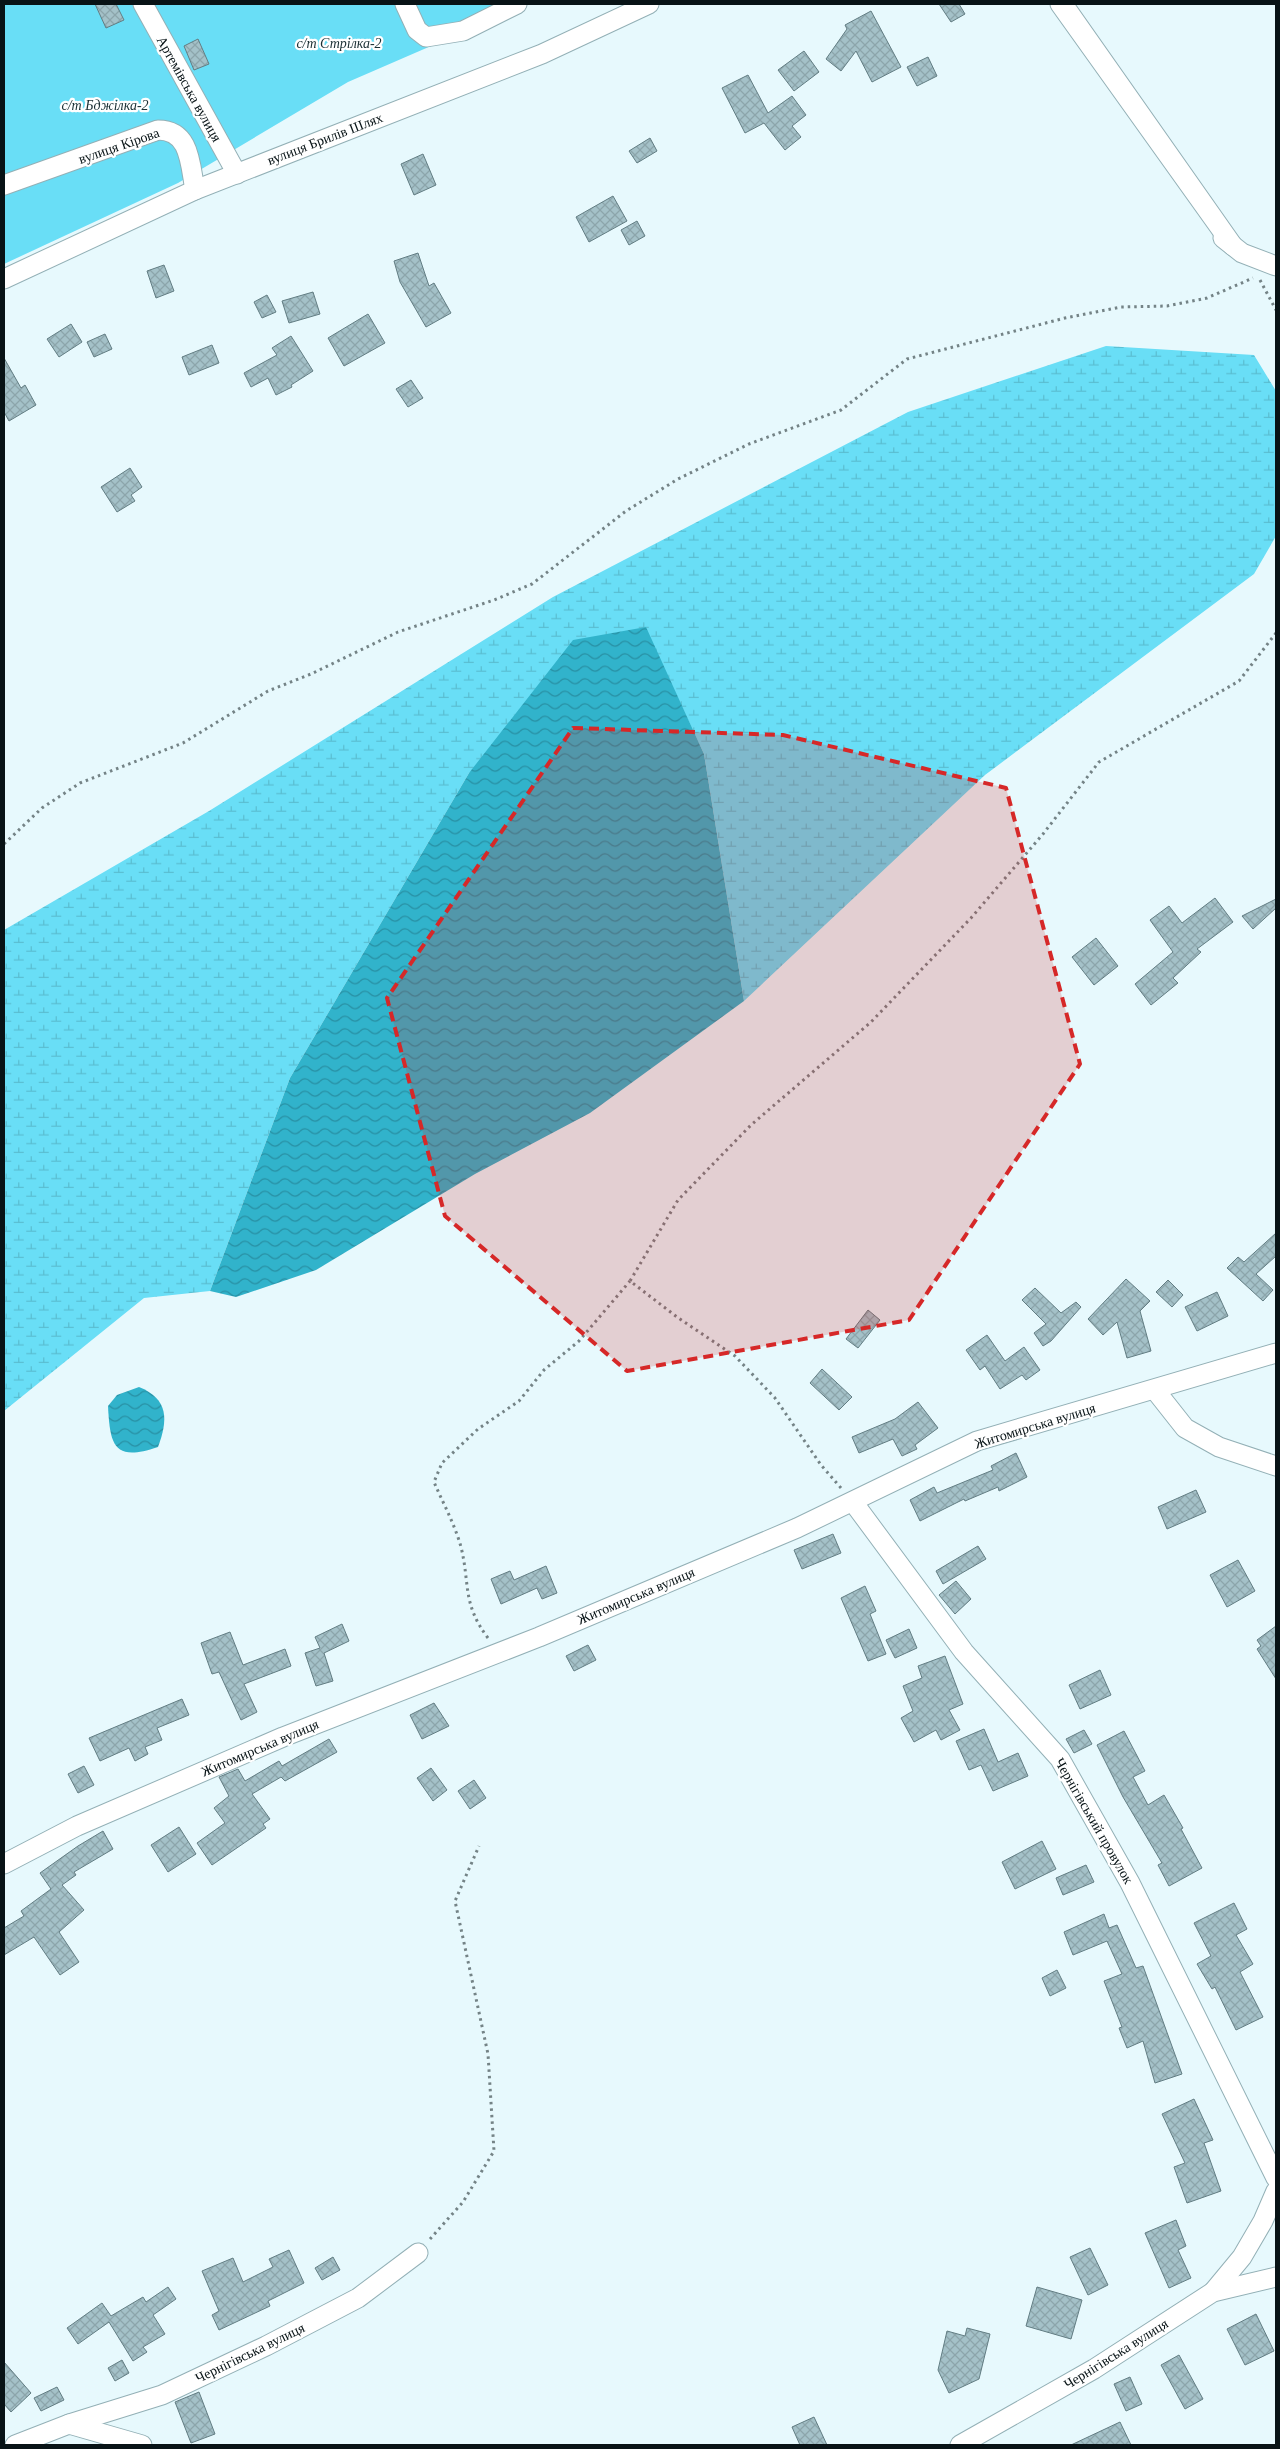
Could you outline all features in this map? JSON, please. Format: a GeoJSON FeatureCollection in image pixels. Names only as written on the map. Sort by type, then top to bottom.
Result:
{"type":"FeatureCollection","features":[{"type":"Feature","properties":{"kind":"street","name":"Артемівська вулиця"},"geometry":{"type":"LineString","coordinates":[[143,4],[237,174]]}},
{"type":"Feature","properties":{"kind":"street"},"geometry":{"type":"LineString","coordinates":[[405,4],[417,30],[426,37],[463,31],[517,4]]}},
{"type":"Feature","properties":{"kind":"street","name":"вулиця Брилів Шлях"},"geometry":{"type":"LineString","coordinates":[[4,279],[195,190],[542,54],[649,4]]}},
{"type":"Feature","properties":{"kind":"street"},"geometry":{"type":"LineString","coordinates":[[1060,4],[1237,249]]}},
{"type":"Feature","properties":{"kind":"street"},"geometry":{"type":"LineString","coordinates":[[1237,249],[1087,49],[1111,87],[1215,231],[1237,249],[1276,266]]}},
{"type":"Feature","properties":{"kind":"street","name":"вулиця Кірова"},"geometry":{"type":"LineString","coordinates":[[4,185],[158,130],[167,130],[181,138],[186,145],[195,190]]}},
{"type":"Feature","properties":{"kind":"street","name":"Житомирська вулиця"},"geometry":{"type":"LineString","coordinates":[[4,1864],[77,1826],[283,1737],[499,1653],[797,1528],[977,1441],[1276,1353]]}},
{"type":"Feature","properties":{"kind":"street"},"geometry":{"type":"LineString","coordinates":[[1155,1390],[1184,1428],[1219,1447],[1276,1466]]}},
{"type":"Feature","properties":{"kind":"street","name":"Чернігівський провулок"},"geometry":{"type":"LineString","coordinates":[[853,1502],[964,1652],[1060,1759],[1130,1883],[1276,2178]]}},
{"type":"Feature","properties":{"kind":"street"},"geometry":{"type":"LineString","coordinates":[[1213,2292],[1242,2258],[1276,2191]]}},
{"type":"Feature","properties":{"kind":"street","name":"Чернігівська вулиця"},"geometry":{"type":"LineString","coordinates":[[16,2445],[69,2424],[162,2395],[266,2346],[358,2298],[418,2253]]}},
{"type":"Feature","properties":{"kind":"street","name":"Чернігівська вулиця"},"geometry":{"type":"LineString","coordinates":[[960,2445],[1094,2369],[1213,2292],[1276,2276]]}},
{"type":"Feature","properties":{"kind":"street"},"geometry":{"type":"LineString","coordinates":[[69,2424],[142,2445]]}},
{"type":"Feature","properties":{"kind":"path"},"geometry":{"type":"LineString","coordinates":[[4,844],[42,808],[80,783],[183,743],[268,691],[311,674],[398,632],[494,600],[532,584],[626,511],[678,479],[749,444],[841,410],[907,359],[1065,318],[1121,307],[1167,306],[1207,298],[1258,276]]}},
{"type":"Feature","properties":{"kind":"path"},"geometry":{"type":"LineString","coordinates":[[499,1653],[479,1626],[467,1596],[461,1547],[434,1482],[442,1463],[478,1429],[518,1400],[544,1370],[579,1341],[630,1280],[678,1200],[751,1125],[878,1016],[971,918],[1043,834],[1099,762],[1168,724],[1239,681],[1276,633]]}},
{"type":"Feature","properties":{"kind":"path"},"geometry":{"type":"LineString","coordinates":[[630,1280],[678,1318],[735,1356],[774,1398],[821,1465],[853,1502]]}},
{"type":"Feature","properties":{"kind":"path"},"geometry":{"type":"LineString","coordinates":[[418,2253],[463,2202],[494,2151],[488,2054],[455,1901],[480,1846]]}},
{"type":"Feature","properties":{"kind":"highlighted area"},"geometry":{"type":"Polygon","coordinates":[[[573,728],[783,735],[1006,788],[1080,1064],[909,1320],[627,1371],[445,1216],[387,998],[573,728]]]}},
{"type":"Feature","properties":{"kind":"green space","name":"с/т Бджілка-2"},"geometry":{"type":"Polygon","coordinates":[[[4,4],[528,4],[348,82],[178,183],[4,264],[4,4]]]}},
{"type":"Feature","properties":{"kind":"green space"},"geometry":{"type":"Polygon","coordinates":[[[1106,346],[1254,355],[1276,391],[1276,536],[1254,574],[985,775],[744,1001],[704,754],[645,628],[469,773],[290,1078],[210,1291],[144,1298],[4,1411],[4,930],[209,811],[553,597],[908,412],[1106,346]]]}},
{"type":"Feature","properties":{"kind":"water"},"geometry":{"type":"Polygon","coordinates":[[[646,627],[704,754],[744,1001],[590,1113],[475,1174],[316,1270],[236,1297],[210,1291],[290,1078],[469,773],[573,640],[646,627]]]}},
{"type":"Feature","properties":{"kind":"water"},"geometry":{"type":"Polygon","coordinates":[[[139,1387],[149,1392],[161,1404],[164,1411],[164,1419],[158,1447],[132,1453],[123,1451],[113,1441],[110,1431],[108,1406],[117,1395],[139,1387]]]}},
{"type":"Feature","properties":{"kind":"building"},"geometry":{"type":"Polygon","coordinates":[[[95,4],[116,4],[124,20],[106,28],[95,4]]]}},
{"type":"Feature","properties":{"kind":"building"},"geometry":{"type":"Polygon","coordinates":[[[939,4],[959,4],[965,14],[951,22],[939,4]]]}},
{"type":"Feature","properties":{"kind":"building"},"geometry":{"type":"Polygon","coordinates":[[[871,11],[901,67],[872,82],[856,51],[841,71],[826,59],[847,29],[845,25],[871,11]]]}},
{"type":"Feature","properties":{"kind":"building"},"geometry":{"type":"Polygon","coordinates":[[[198,39],[209,64],[194,70],[184,46],[198,39]]]}},
{"type":"Feature","properties":{"kind":"building"},"geometry":{"type":"Polygon","coordinates":[[[804,51],[819,72],[794,91],[778,70],[804,51]]]}},
{"type":"Feature","properties":{"kind":"building"},"geometry":{"type":"Polygon","coordinates":[[[928,57],[937,76],[917,86],[907,67],[928,57]]]}},
{"type":"Feature","properties":{"kind":"building"},"geometry":{"type":"Polygon","coordinates":[[[748,75],[768,113],[792,96],[806,115],[792,126],[801,137],[785,150],[764,123],[745,133],[722,88],[748,75]]]}},
{"type":"Feature","properties":{"kind":"building"},"geometry":{"type":"Polygon","coordinates":[[[650,138],[657,151],[637,163],[629,151],[650,138]]]}},
{"type":"Feature","properties":{"kind":"building"},"geometry":{"type":"Polygon","coordinates":[[[423,154],[436,185],[414,195],[401,164],[423,154]]]}},
{"type":"Feature","properties":{"kind":"building"},"geometry":{"type":"Polygon","coordinates":[[[613,196],[627,221],[589,242],[576,217],[613,196]]]}},
{"type":"Feature","properties":{"kind":"building"},"geometry":{"type":"Polygon","coordinates":[[[637,221],[645,236],[629,245],[621,230],[637,221]]]}},
{"type":"Feature","properties":{"kind":"building"},"geometry":{"type":"Polygon","coordinates":[[[418,253],[429,286],[434,283],[451,313],[426,327],[400,282],[394,261],[418,253]]]}},
{"type":"Feature","properties":{"kind":"building"},"geometry":{"type":"Polygon","coordinates":[[[164,265],[174,291],[156,298],[147,271],[164,265]]]}},
{"type":"Feature","properties":{"kind":"building"},"geometry":{"type":"Polygon","coordinates":[[[313,292],[320,314],[289,323],[282,301],[313,292]]]}},
{"type":"Feature","properties":{"kind":"building"},"geometry":{"type":"Polygon","coordinates":[[[267,295],[276,312],[262,318],[254,302],[267,295]]]}},
{"type":"Feature","properties":{"kind":"building"},"geometry":{"type":"Polygon","coordinates":[[[368,314],[385,343],[344,366],[328,338],[368,314]]]}},
{"type":"Feature","properties":{"kind":"building"},"geometry":{"type":"Polygon","coordinates":[[[71,324],[82,342],[59,357],[47,339],[71,324]]]}},
{"type":"Feature","properties":{"kind":"building"},"geometry":{"type":"Polygon","coordinates":[[[105,334],[112,349],[94,357],[87,342],[105,334]]]}},
{"type":"Feature","properties":{"kind":"building"},"geometry":{"type":"Polygon","coordinates":[[[291,336],[313,371],[291,385],[292,387],[276,395],[268,378],[251,387],[244,373],[277,355],[272,348],[291,336]]]}},
{"type":"Feature","properties":{"kind":"building"},"geometry":{"type":"Polygon","coordinates":[[[212,345],[219,363],[189,375],[182,357],[212,345]]]}},
{"type":"Feature","properties":{"kind":"building"},"geometry":{"type":"Polygon","coordinates":[[[4,358],[21,388],[25,385],[36,405],[9,421],[4,412],[4,358]]]}},
{"type":"Feature","properties":{"kind":"building"},"geometry":{"type":"Polygon","coordinates":[[[411,380],[423,398],[408,407],[396,389],[411,380]]]}},
{"type":"Feature","properties":{"kind":"building"},"geometry":{"type":"Polygon","coordinates":[[[130,468],[142,487],[131,495],[135,501],[117,512],[101,487],[130,468]]]}},
{"type":"Feature","properties":{"kind":"building"},"geometry":{"type":"Polygon","coordinates":[[[1215,898],[1233,922],[1197,949],[1201,952],[1173,978],[1178,983],[1151,1005],[1135,984],[1173,952],[1150,920],[1169,906],[1182,923],[1215,898]]]}},
{"type":"Feature","properties":{"kind":"building"},"geometry":{"type":"Polygon","coordinates":[[[1276,899],[1276,908],[1253,929],[1242,916],[1276,899]]]}},
{"type":"Feature","properties":{"kind":"building"},"geometry":{"type":"Polygon","coordinates":[[[1096,938],[1118,966],[1094,985],[1072,957],[1096,938]]]}},
{"type":"Feature","properties":{"kind":"building"},"geometry":{"type":"Polygon","coordinates":[[[1276,1233],[1276,1256],[1256,1274],[1273,1290],[1263,1301],[1227,1268],[1238,1257],[1244,1262],[1276,1233]]]}},
{"type":"Feature","properties":{"kind":"building"},"geometry":{"type":"Polygon","coordinates":[[[1126,1279],[1150,1301],[1140,1311],[1151,1351],[1127,1358],[1117,1322],[1103,1335],[1088,1319],[1126,1279]]]}},
{"type":"Feature","properties":{"kind":"building"},"geometry":{"type":"Polygon","coordinates":[[[1168,1280],[1183,1295],[1172,1307],[1156,1292],[1168,1280]]]}},
{"type":"Feature","properties":{"kind":"building"},"geometry":{"type":"Polygon","coordinates":[[[1035,1288],[1061,1313],[1076,1302],[1081,1307],[1051,1341],[1043,1346],[1034,1333],[1046,1324],[1022,1300],[1035,1288]]]}},
{"type":"Feature","properties":{"kind":"building"},"geometry":{"type":"Polygon","coordinates":[[[1217,1292],[1228,1316],[1197,1331],[1185,1307],[1217,1292]]]}},
{"type":"Feature","properties":{"kind":"building"},"geometry":{"type":"Polygon","coordinates":[[[868,1310],[880,1320],[858,1348],[846,1339],[868,1310]]]}},
{"type":"Feature","properties":{"kind":"building"},"geometry":{"type":"Polygon","coordinates":[[[987,1335],[1005,1361],[1024,1347],[1040,1370],[1026,1380],[1022,1375],[1000,1389],[985,1366],[980,1370],[966,1350],[987,1335]]]}},
{"type":"Feature","properties":{"kind":"building"},"geometry":{"type":"Polygon","coordinates":[[[822,1369],[852,1397],[839,1410],[810,1383],[822,1369]]]}},
{"type":"Feature","properties":{"kind":"building"},"geometry":{"type":"Polygon","coordinates":[[[918,1402],[938,1428],[915,1445],[917,1449],[902,1456],[893,1439],[859,1453],[852,1437],[895,1419],[918,1402]]]}},
{"type":"Feature","properties":{"kind":"building"},"geometry":{"type":"Polygon","coordinates":[[[1016,1453],[1027,1477],[999,1491],[998,1487],[965,1501],[964,1499],[920,1521],[910,1500],[934,1487],[937,1493],[993,1470],[991,1466],[1016,1453]]]}},
{"type":"Feature","properties":{"kind":"building"},"geometry":{"type":"Polygon","coordinates":[[[1196,1490],[1206,1512],[1167,1529],[1158,1507],[1196,1490]]]}},
{"type":"Feature","properties":{"kind":"building"},"geometry":{"type":"Polygon","coordinates":[[[833,1534],[841,1553],[802,1569],[794,1550],[833,1534]]]}},
{"type":"Feature","properties":{"kind":"building"},"geometry":{"type":"Polygon","coordinates":[[[978,1546],[986,1559],[943,1584],[936,1571],[978,1546]]]}},
{"type":"Feature","properties":{"kind":"building"},"geometry":{"type":"Polygon","coordinates":[[[1238,1560],[1255,1591],[1227,1607],[1210,1575],[1238,1560]]]}},
{"type":"Feature","properties":{"kind":"building"},"geometry":{"type":"Polygon","coordinates":[[[546,1566],[557,1593],[542,1599],[537,1588],[501,1604],[491,1579],[510,1571],[514,1580],[546,1566]]]}},
{"type":"Feature","properties":{"kind":"building"},"geometry":{"type":"Polygon","coordinates":[[[956,1581],[971,1599],[955,1614],[939,1595],[956,1581]]]}},
{"type":"Feature","properties":{"kind":"building"},"geometry":{"type":"Polygon","coordinates":[[[865,1586],[876,1611],[870,1614],[886,1654],[868,1661],[841,1598],[865,1586]]]}},
{"type":"Feature","properties":{"kind":"building"},"geometry":{"type":"Polygon","coordinates":[[[342,1624],[349,1641],[324,1653],[333,1681],[316,1686],[305,1653],[320,1648],[315,1637],[342,1624]]]}},
{"type":"Feature","properties":{"kind":"building"},"geometry":{"type":"Polygon","coordinates":[[[1276,1626],[1276,1679],[1257,1649],[1261,1646],[1257,1640],[1276,1626]]]}},
{"type":"Feature","properties":{"kind":"building"},"geometry":{"type":"Polygon","coordinates":[[[909,1629],[917,1648],[895,1658],[886,1640],[909,1629]]]}},
{"type":"Feature","properties":{"kind":"building"},"geometry":{"type":"Polygon","coordinates":[[[230,1632],[243,1665],[285,1649],[291,1666],[244,1684],[257,1712],[241,1720],[219,1672],[212,1674],[201,1643],[230,1632]]]}},
{"type":"Feature","properties":{"kind":"building"},"geometry":{"type":"Polygon","coordinates":[[[588,1645],[596,1660],[574,1671],[566,1656],[588,1645]]]}},
{"type":"Feature","properties":{"kind":"building"},"geometry":{"type":"Polygon","coordinates":[[[945,1656],[963,1704],[949,1710],[960,1730],[941,1740],[936,1730],[914,1742],[901,1718],[913,1711],[903,1686],[922,1678],[918,1666],[945,1656]]]}},
{"type":"Feature","properties":{"kind":"building"},"geometry":{"type":"Polygon","coordinates":[[[1100,1670],[1111,1695],[1080,1709],[1069,1685],[1100,1670]]]}},
{"type":"Feature","properties":{"kind":"building"},"geometry":{"type":"Polygon","coordinates":[[[182,1699],[189,1715],[157,1728],[162,1740],[145,1747],[148,1754],[135,1761],[129,1748],[100,1761],[89,1738],[182,1699]]]}},
{"type":"Feature","properties":{"kind":"building"},"geometry":{"type":"Polygon","coordinates":[[[434,1703],[449,1726],[422,1739],[410,1715],[434,1703]]]}},
{"type":"Feature","properties":{"kind":"building"},"geometry":{"type":"Polygon","coordinates":[[[984,1729],[998,1762],[1018,1753],[1028,1776],[993,1791],[981,1765],[969,1770],[956,1741],[984,1729]]]}},
{"type":"Feature","properties":{"kind":"building"},"geometry":{"type":"Polygon","coordinates":[[[1084,1730],[1092,1744],[1074,1753],[1066,1739],[1084,1730]]]}},
{"type":"Feature","properties":{"kind":"building"},"geometry":{"type":"Polygon","coordinates":[[[1124,1731],[1145,1771],[1133,1777],[1148,1805],[1164,1795],[1183,1828],[1181,1829],[1202,1868],[1169,1886],[1158,1865],[1162,1863],[1123,1797],[1097,1745],[1124,1731]]]}},
{"type":"Feature","properties":{"kind":"building"},"geometry":{"type":"Polygon","coordinates":[[[329,1739],[337,1752],[285,1781],[281,1777],[252,1794],[270,1819],[263,1824],[266,1828],[212,1865],[197,1843],[225,1823],[214,1808],[229,1796],[219,1777],[238,1769],[245,1781],[279,1761],[282,1766],[329,1739]]]}},
{"type":"Feature","properties":{"kind":"building"},"geometry":{"type":"Polygon","coordinates":[[[84,1766],[94,1785],[78,1793],[68,1774],[84,1766]]]}},
{"type":"Feature","properties":{"kind":"building"},"geometry":{"type":"Polygon","coordinates":[[[431,1768],[447,1790],[433,1801],[417,1778],[431,1768]]]}},
{"type":"Feature","properties":{"kind":"building"},"geometry":{"type":"Polygon","coordinates":[[[474,1780],[486,1798],[470,1809],[458,1791],[474,1780]]]}},
{"type":"Feature","properties":{"kind":"building"},"geometry":{"type":"Polygon","coordinates":[[[179,1827],[196,1854],[168,1872],[151,1845],[179,1827]]]}},
{"type":"Feature","properties":{"kind":"building"},"geometry":{"type":"Polygon","coordinates":[[[103,1831],[113,1849],[74,1872],[76,1875],[62,1885],[84,1910],[59,1932],[79,1962],[60,1975],[34,1937],[4,1955],[4,1928],[24,1916],[21,1911],[51,1889],[40,1873],[103,1831]]]}},
{"type":"Feature","properties":{"kind":"building"},"geometry":{"type":"Polygon","coordinates":[[[1042,1841],[1056,1869],[1015,1889],[1002,1862],[1042,1841]]]}},
{"type":"Feature","properties":{"kind":"building"},"geometry":{"type":"Polygon","coordinates":[[[1086,1865],[1094,1882],[1063,1895],[1056,1878],[1086,1865]]]}},
{"type":"Feature","properties":{"kind":"building"},"geometry":{"type":"Polygon","coordinates":[[[1234,1903],[1247,1929],[1236,1935],[1253,1964],[1240,1972],[1263,2017],[1236,2030],[1215,1987],[1212,1989],[1197,1964],[1211,1956],[1194,1923],[1234,1903]]]}},
{"type":"Feature","properties":{"kind":"building"},"geometry":{"type":"Polygon","coordinates":[[[1104,1914],[1109,1928],[1117,1925],[1136,1968],[1143,1966],[1182,2074],[1155,2083],[1143,2041],[1127,2048],[1119,2028],[1122,2027],[1104,1981],[1122,1974],[1107,1941],[1073,1955],[1064,1932],[1104,1914]]]}},
{"type":"Feature","properties":{"kind":"building"},"geometry":{"type":"Polygon","coordinates":[[[1057,1970],[1066,1988],[1050,1996],[1042,1978],[1057,1970]]]}},
{"type":"Feature","properties":{"kind":"building"},"geometry":{"type":"Polygon","coordinates":[[[1194,2099],[1213,2140],[1204,2143],[1221,2191],[1187,2203],[1174,2167],[1185,2163],[1162,2114],[1194,2099]]]}},
{"type":"Feature","properties":{"kind":"building"},"geometry":{"type":"Polygon","coordinates":[[[1176,2220],[1186,2246],[1178,2250],[1191,2278],[1169,2288],[1145,2233],[1176,2220]]]}},
{"type":"Feature","properties":{"kind":"building"},"geometry":{"type":"Polygon","coordinates":[[[1090,2248],[1108,2285],[1088,2295],[1070,2257],[1090,2248]]]}},
{"type":"Feature","properties":{"kind":"building"},"geometry":{"type":"Polygon","coordinates":[[[289,2250],[304,2283],[268,2301],[270,2306],[219,2330],[212,2315],[219,2311],[202,2271],[233,2258],[243,2282],[273,2267],[269,2259],[289,2250]]]}},
{"type":"Feature","properties":{"kind":"building"},"geometry":{"type":"Polygon","coordinates":[[[333,2257],[340,2270],[322,2280],[315,2268],[333,2257]]]}},
{"type":"Feature","properties":{"kind":"building"},"geometry":{"type":"Polygon","coordinates":[[[168,2287],[176,2299],[153,2315],[165,2334],[143,2347],[147,2352],[133,2361],[109,2322],[78,2344],[67,2328],[102,2303],[111,2316],[143,2297],[146,2302],[168,2287]]]}},
{"type":"Feature","properties":{"kind":"building"},"geometry":{"type":"Polygon","coordinates":[[[1037,2287],[1082,2300],[1071,2339],[1026,2326],[1037,2287]]]}},
{"type":"Feature","properties":{"kind":"building"},"geometry":{"type":"Polygon","coordinates":[[[1256,2314],[1274,2351],[1245,2365],[1227,2329],[1256,2314]]]}},
{"type":"Feature","properties":{"kind":"building"},"geometry":{"type":"Polygon","coordinates":[[[967,2328],[990,2334],[979,2379],[949,2393],[938,2370],[947,2331],[965,2336],[967,2328]]]}},
{"type":"Feature","properties":{"kind":"building"},"geometry":{"type":"Polygon","coordinates":[[[1179,2355],[1203,2399],[1185,2409],[1161,2365],[1179,2355]]]}},
{"type":"Feature","properties":{"kind":"building"},"geometry":{"type":"Polygon","coordinates":[[[122,2360],[129,2373],[115,2381],[108,2368],[122,2360]]]}},
{"type":"Feature","properties":{"kind":"building"},"geometry":{"type":"Polygon","coordinates":[[[4,2362],[31,2393],[11,2412],[4,2404],[4,2362]]]}},
{"type":"Feature","properties":{"kind":"building"},"geometry":{"type":"Polygon","coordinates":[[[1130,2377],[1142,2404],[1126,2411],[1114,2384],[1130,2377]]]}},
{"type":"Feature","properties":{"kind":"building"},"geometry":{"type":"Polygon","coordinates":[[[57,2387],[64,2400],[41,2411],[34,2398],[57,2387]]]}},
{"type":"Feature","properties":{"kind":"building"},"geometry":{"type":"Polygon","coordinates":[[[199,2392],[215,2434],[191,2443],[175,2402],[199,2392]]]}},
{"type":"Feature","properties":{"kind":"building"},"geometry":{"type":"Polygon","coordinates":[[[814,2417],[827,2445],[800,2445],[792,2427],[814,2417]]]}},
{"type":"Feature","properties":{"kind":"building"},"geometry":{"type":"Polygon","coordinates":[[[1120,2422],[1131,2445],[1071,2445],[1120,2422]]]}},
{"type":"Feature","properties":{"kind":"park label","name":"с/т Стрілка-2"},"geometry":{"type":"Point","coordinates":[339,43]}}]}
